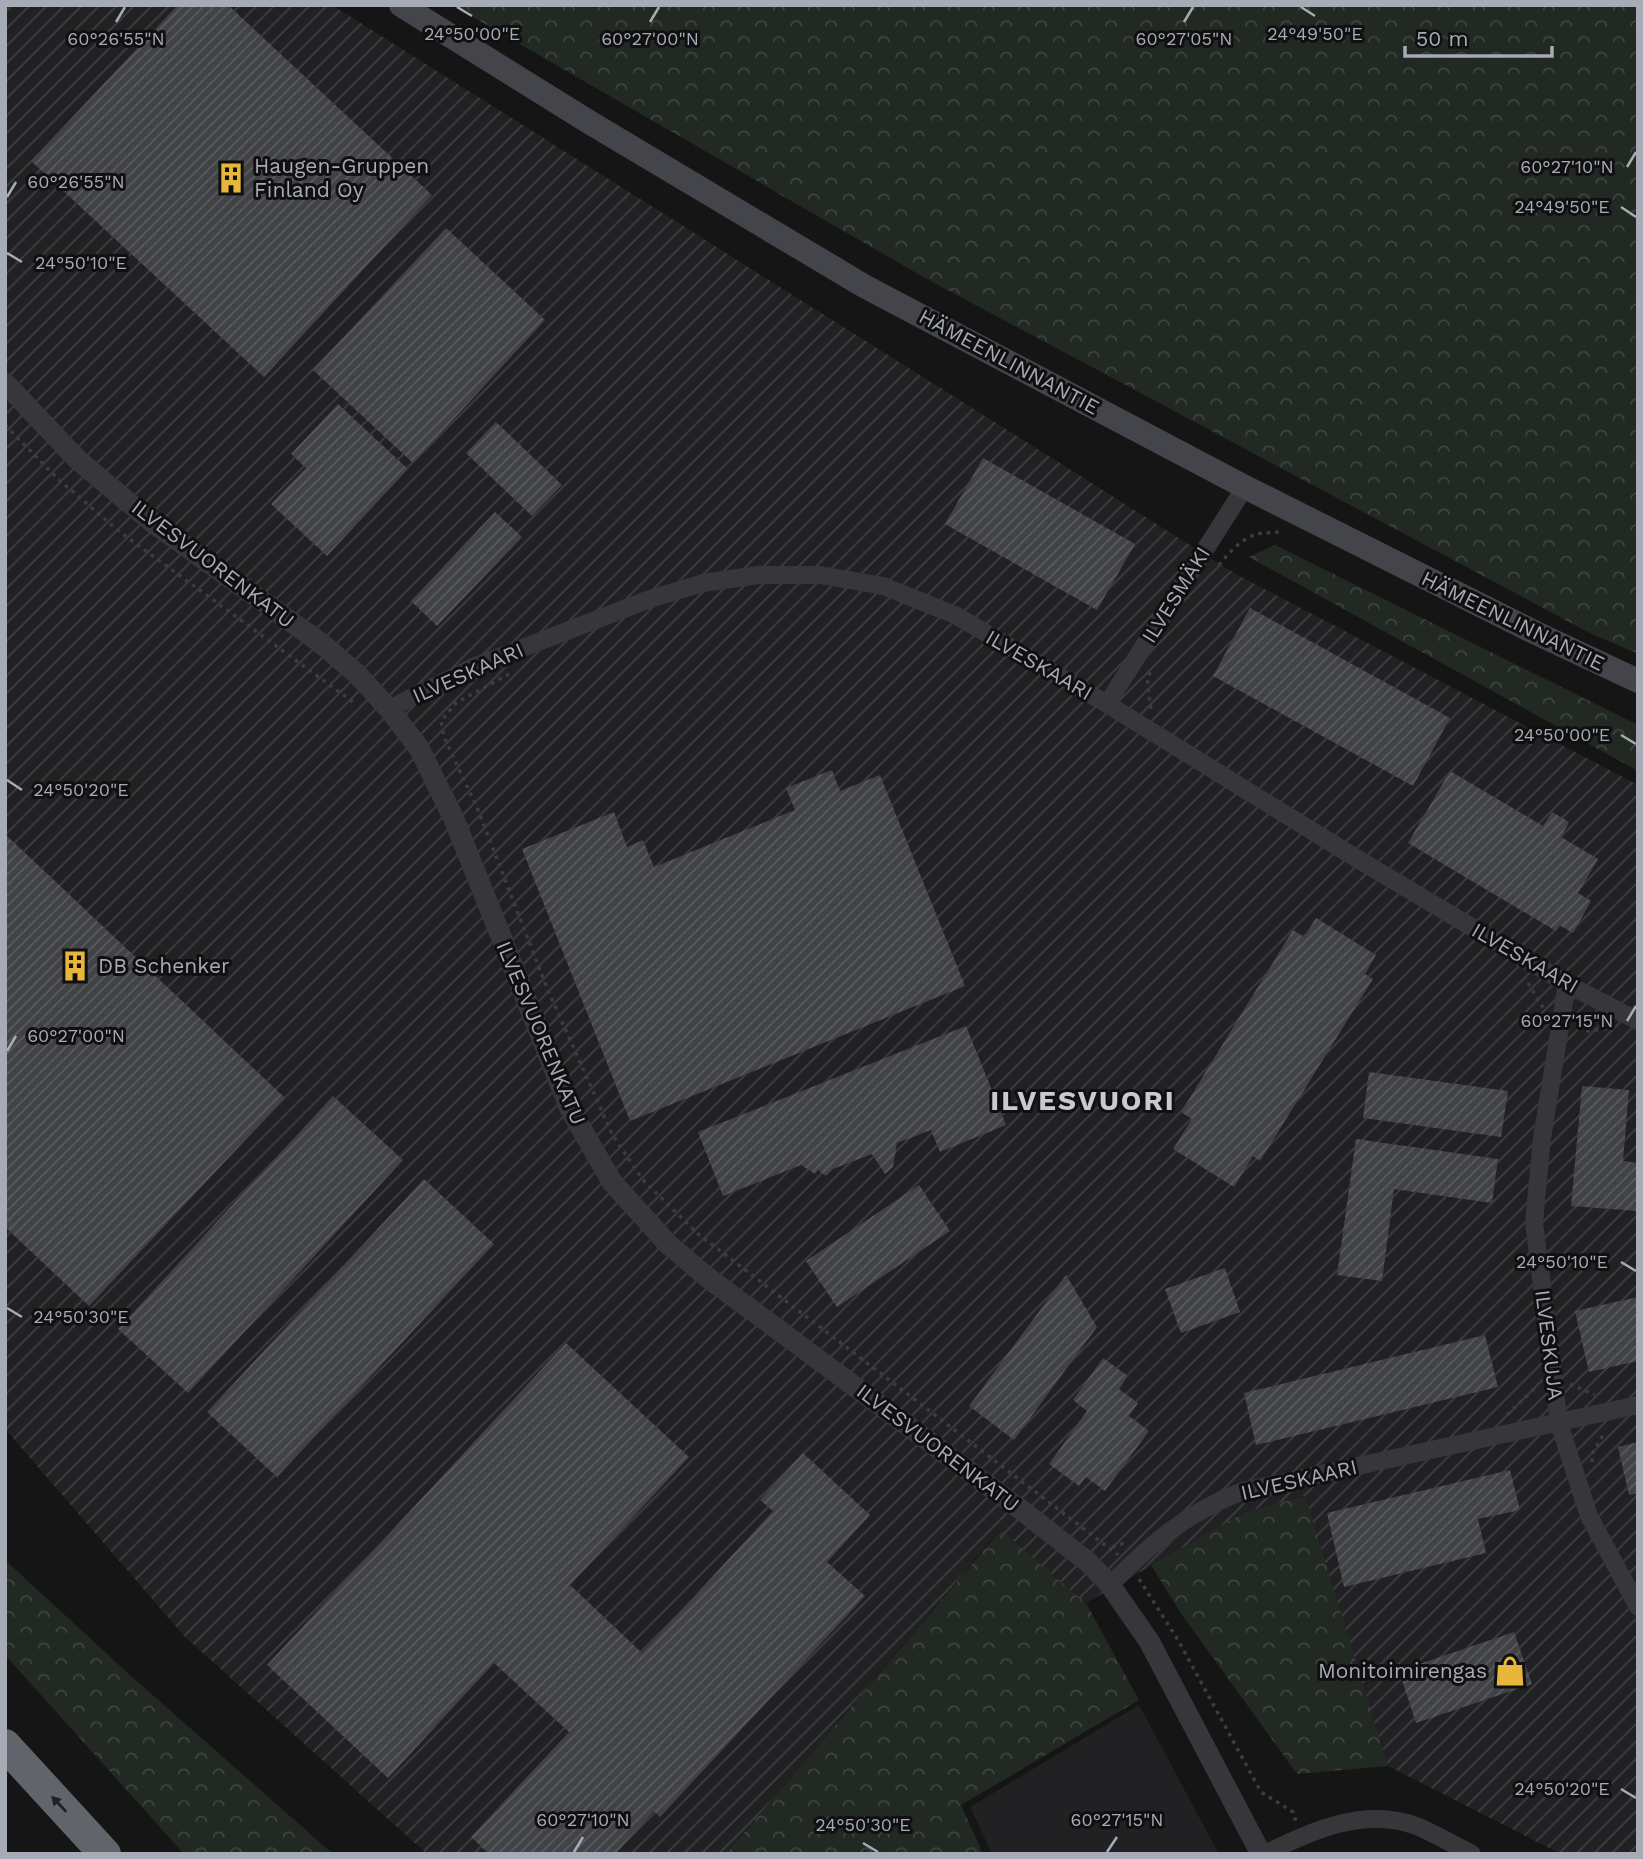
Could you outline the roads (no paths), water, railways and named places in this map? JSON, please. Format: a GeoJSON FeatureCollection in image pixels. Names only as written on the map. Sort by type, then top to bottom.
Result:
{"type":"FeatureCollection","features":[{"type":"Feature","properties":{"kind":"highway"},"geometry":{"type":"LineString","coordinates":[[5,1745],[105,1854]]}},
{"type":"Feature","properties":{"kind":"main road","name":"HÄMEENLINNANTIE"},"geometry":{"type":"LineString","coordinates":[[401,5],[589,122],[864,286],[1245,487],[1638,681]]}},
{"type":"Feature","properties":{"kind":"street","name":"ILVESVUORENKATU"},"geometry":{"type":"LineString","coordinates":[[5,383],[78,460],[152,522],[321,645],[357,674],[389,709],[419,748],[454,819],[570,1109],[612,1182],[668,1244],[707,1277],[1024,1512],[1087,1562],[1110,1585],[1149,1641],[1263,1854]]}},
{"type":"Feature","properties":{"kind":"street","name":"ILVESMÄKI"},"geometry":{"type":"LineString","coordinates":[[1107,704],[1245,487]]}},
{"type":"Feature","properties":{"kind":"street","name":"ILVESKAARI"},"geometry":{"type":"LineString","coordinates":[[389,709],[473,667],[650,599],[704,583],[758,575],[820,575],[883,586],[955,615],[1107,704],[1351,855],[1567,984],[1638,1021]]}},
{"type":"Feature","properties":{"kind":"street","name":"ILVESKUJA"},"geometry":{"type":"LineString","coordinates":[[1567,984],[1542,1138],[1534,1222],[1559,1423],[1589,1516],[1638,1607]]}},
{"type":"Feature","properties":{"kind":"street","name":"ILVESKAARI"},"geometry":{"type":"LineString","coordinates":[[1110,1585],[1129,1565],[1196,1511],[1242,1491],[1638,1405]]}},
{"type":"Feature","properties":{"kind":"street"},"geometry":{"type":"LineString","coordinates":[[1263,1854],[1300,1836],[1348,1821],[1376,1818],[1417,1826],[1472,1854]]}},
{"type":"Feature","properties":{"kind":"place","name":"Haugen-Gruppen Finland Oy"},"geometry":{"type":"Point","coordinates":[231,178]}},
{"type":"Feature","properties":{"kind":"place","name":"DB Schenker"},"geometry":{"type":"Point","coordinates":[75,966]}},
{"type":"Feature","properties":{"kind":"place","name":"Monitoimirengas"},"geometry":{"type":"Point","coordinates":[1510,1671]}},
{"type":"Feature","properties":{"kind":"district","name":"ILVESVUORI"},"geometry":{"type":"Point","coordinates":[1083,1100]}}]}
